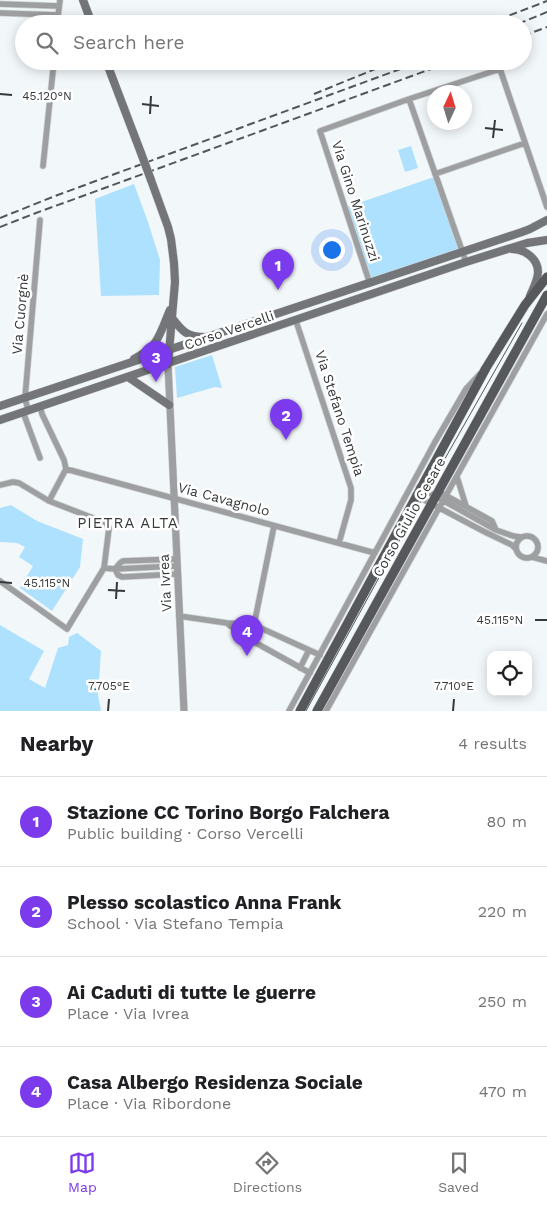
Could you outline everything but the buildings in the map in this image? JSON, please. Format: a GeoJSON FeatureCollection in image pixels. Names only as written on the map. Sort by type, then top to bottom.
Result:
{"type":"FeatureCollection","features":[{"type":"Feature","properties":{"kind":"main road"},"geometry":{"type":"LineString","coordinates":[[83,0],[89,15]]}},
{"type":"Feature","properties":{"kind":"main road"},"geometry":{"type":"LineString","coordinates":[[109,70],[171,239],[174,272],[168,364]]}},
{"type":"Feature","properties":{"kind":"main road","name":"Corso Vercelli"},"geometry":{"type":"LineString","coordinates":[[0,406],[370,284],[530,229],[547,220]]}},
{"type":"Feature","properties":{"kind":"main road","name":"Corso Vercelli"},"geometry":{"type":"LineString","coordinates":[[0,420],[466,262],[527,243],[547,240]]}},
{"type":"Feature","properties":{"kind":"main road"},"geometry":{"type":"LineString","coordinates":[[505,250],[520,250],[528,254],[537,266],[537,277],[525,305]]}},
{"type":"Feature","properties":{"kind":"main road","name":"Corso Giulio Cesare"},"geometry":{"type":"LineString","coordinates":[[300,711],[343,622],[415,490],[525,305],[547,277]]}},
{"type":"Feature","properties":{"kind":"main road","name":"Corso Giulio Cesare"},"geometry":{"type":"LineString","coordinates":[[317,711],[439,500],[529,337],[547,295]]}},
{"type":"Feature","properties":{"kind":"main road"},"geometry":{"type":"LineString","coordinates":[[124,366],[154,344],[172,306]]}},
{"type":"Feature","properties":{"kind":"main road"},"geometry":{"type":"LineString","coordinates":[[172,318],[188,334],[197,337],[211,336]]}},
{"type":"Feature","properties":{"kind":"main road"},"geometry":{"type":"LineString","coordinates":[[128,377],[169,405]]}},
{"type":"Feature","properties":{"kind":"street"},"geometry":{"type":"LineString","coordinates":[[0,4],[59,3],[58,15],[0,13]]}},
{"type":"Feature","properties":{"kind":"street"},"geometry":{"type":"LineString","coordinates":[[43,166],[53,70]]}},
{"type":"Feature","properties":{"kind":"street"},"geometry":{"type":"LineString","coordinates":[[466,262],[409,99],[497,70]]}},
{"type":"Feature","properties":{"kind":"street"},"geometry":{"type":"LineString","coordinates":[[500,70],[547,207]]}},
{"type":"Feature","properties":{"kind":"street","name":"Via Gino Marinuzzi"},"geometry":{"type":"LineString","coordinates":[[370,284],[320,131],[409,99]]}},
{"type":"Feature","properties":{"kind":"street"},"geometry":{"type":"LineString","coordinates":[[435,174],[525,143]]}},
{"type":"Feature","properties":{"kind":"street","name":"Via Cuorgnè"},"geometry":{"type":"LineString","coordinates":[[40,220],[25,398],[26,411],[40,458]]}},
{"type":"Feature","properties":{"kind":"street","name":"Corso Giulio Cesare"},"geometry":{"type":"LineString","coordinates":[[326,711],[439,500],[457,477],[529,337],[547,314]]}},
{"type":"Feature","properties":{"kind":"street","name":"Via Stefano Tempia"},"geometry":{"type":"LineString","coordinates":[[296,320],[351,488],[351,500],[339,543]]}},
{"type":"Feature","properties":{"kind":"street","name":"Via Ivrea"},"geometry":{"type":"LineString","coordinates":[[168,364],[176,566],[186,710]]}},
{"type":"Feature","properties":{"kind":"street"},"geometry":{"type":"LineString","coordinates":[[40,406],[64,460],[66,469],[49,501]]}},
{"type":"Feature","properties":{"kind":"street","name":"Via Cavagnolo"},"geometry":{"type":"LineString","coordinates":[[66,469],[375,553]]}},
{"type":"Feature","properties":{"kind":"street"},"geometry":{"type":"LineString","coordinates":[[457,477],[466,506]]}},
{"type":"Feature","properties":{"kind":"street"},"geometry":{"type":"LineString","coordinates":[[0,485],[16,482],[49,501],[108,525],[104,568],[67,629],[0,581]]}},
{"type":"Feature","properties":{"kind":"street"},"geometry":{"type":"LineString","coordinates":[[415,490],[439,500],[496,530],[513,536],[527,535],[534,538],[538,544],[537,551],[532,557]]}},
{"type":"Feature","properties":{"kind":"street","name":"Corso Giulio Cesare"},"geometry":{"type":"LineString","coordinates":[[289,711],[320,655],[343,622],[375,553],[415,490]]}},
{"type":"Feature","properties":{"kind":"street"},"geometry":{"type":"LineString","coordinates":[[439,500],[466,506],[492,521],[496,530]]}},
{"type":"Feature","properties":{"kind":"street"},"geometry":{"type":"LineString","coordinates":[[439,500],[512,545],[521,556],[547,561]]}},
{"type":"Feature","properties":{"kind":"street"},"geometry":{"type":"LineString","coordinates":[[254,625],[274,526]]}},
{"type":"Feature","properties":{"kind":"street"},"geometry":{"type":"LineString","coordinates":[[515,548],[520,537]]}},
{"type":"Feature","properties":{"kind":"street"},"geometry":{"type":"LineString","coordinates":[[537,551],[547,561]]}},
{"type":"Feature","properties":{"kind":"street"},"geometry":{"type":"LineString","coordinates":[[115,569],[123,561],[176,566]]}},
{"type":"Feature","properties":{"kind":"street"},"geometry":{"type":"LineString","coordinates":[[115,569],[118,575],[122,577],[176,566]]}},
{"type":"Feature","properties":{"kind":"street"},"geometry":{"type":"LineString","coordinates":[[104,568],[115,569]]}},
{"type":"Feature","properties":{"kind":"street"},"geometry":{"type":"LineString","coordinates":[[179,616],[227,624],[254,625],[320,655]]}},
{"type":"Feature","properties":{"kind":"street"},"geometry":{"type":"LineString","coordinates":[[227,624],[310,674]]}},
{"type":"Feature","properties":{"kind":"street"},"geometry":{"type":"LineString","coordinates":[[300,668],[309,650]]}},
{"type":"Feature","properties":{"kind":"shaded area"},"geometry":{"type":"Polygon","coordinates":[[[411,146],[418,168],[405,172],[398,150],[411,146]]]}},
{"type":"Feature","properties":{"kind":"shaded area"},"geometry":{"type":"Polygon","coordinates":[[[434,177],[459,250],[372,279],[347,207],[434,177]]]}},
{"type":"Feature","properties":{"kind":"shaded area"},"geometry":{"type":"Polygon","coordinates":[[[134,184],[160,260],[159,295],[101,296],[95,199],[134,184]]]}},
{"type":"Feature","properties":{"kind":"shaded area"},"geometry":{"type":"Polygon","coordinates":[[[212,355],[222,388],[215,387],[177,398],[175,367],[212,355]]]}},
{"type":"Feature","properties":{"kind":"shaded area"},"geometry":{"type":"Polygon","coordinates":[[[11,505],[37,521],[83,539],[80,567],[52,611],[20,588],[33,566],[19,557],[25,547],[17,543],[0,542],[0,508],[11,505]]]}},
{"type":"Feature","properties":{"kind":"shaded area"},"geometry":{"type":"Polygon","coordinates":[[[0,625],[44,651],[29,679],[45,688],[58,648],[68,645],[69,637],[77,633],[101,651],[98,695],[101,711],[0,711],[0,625]]]}},
{"type":"Feature","properties":{"kind":"tram line"},"geometry":{"type":"LineString","coordinates":[[306,711],[422,499],[522,323]]}},
{"type":"Feature","properties":{"kind":"railway"},"geometry":{"type":"LineString","coordinates":[[510,15],[547,1]]}},
{"type":"Feature","properties":{"kind":"railway"},"geometry":{"type":"LineString","coordinates":[[532,18],[547,12]]}},
{"type":"Feature","properties":{"kind":"railway"},"geometry":{"type":"LineString","coordinates":[[532,33],[547,27]]}},
{"type":"Feature","properties":{"kind":"railway"},"geometry":{"type":"LineString","coordinates":[[314,94],[373,70]]}},
{"type":"Feature","properties":{"kind":"railway"},"geometry":{"type":"LineString","coordinates":[[0,218],[398,70]]}},
{"type":"Feature","properties":{"kind":"railway"},"geometry":{"type":"LineString","coordinates":[[0,227],[428,70]]}},
{"type":"Feature","properties":{"kind":"place","name":"Stazione CC Torino Borgo Falchera"},"geometry":{"type":"Point","coordinates":[278,290]}},
{"type":"Feature","properties":{"kind":"place","name":"Ai Caduti di tutte le guerre"},"geometry":{"type":"Point","coordinates":[156,382]}},
{"type":"Feature","properties":{"kind":"place","name":"Plesso scolastico Anna Frank"},"geometry":{"type":"Point","coordinates":[286,440]}},
{"type":"Feature","properties":{"kind":"place","name":"Casa Albergo Residenza Sociale"},"geometry":{"type":"Point","coordinates":[247,656]}},
{"type":"Feature","properties":{"kind":"district","name":"PIETRA ALTA"},"geometry":{"type":"Point","coordinates":[128,523]}}]}
